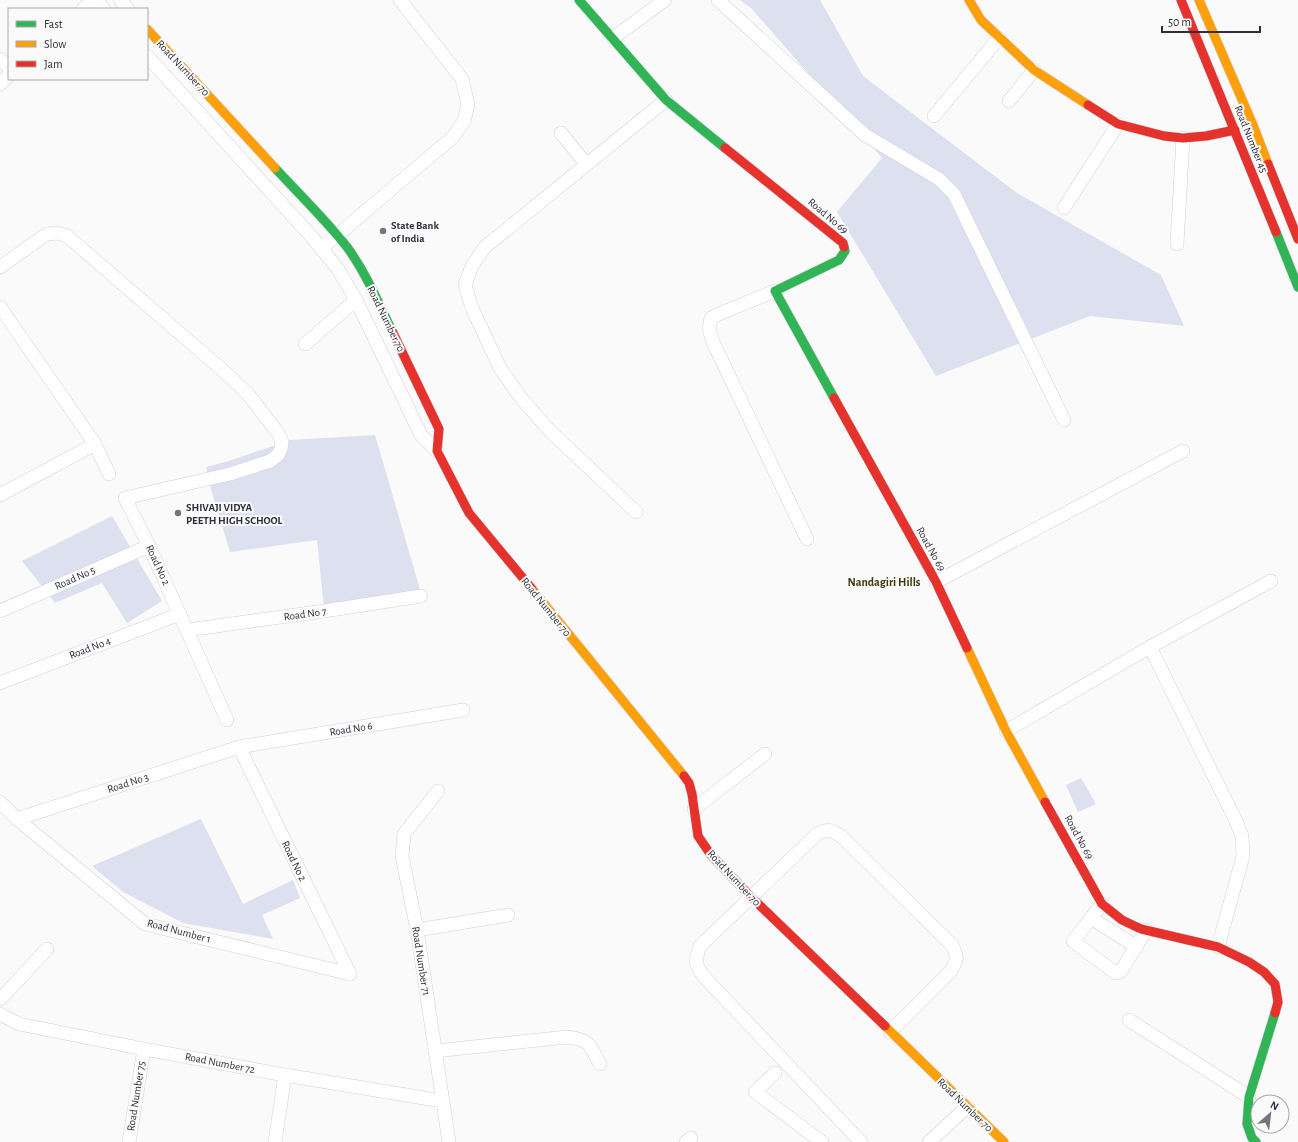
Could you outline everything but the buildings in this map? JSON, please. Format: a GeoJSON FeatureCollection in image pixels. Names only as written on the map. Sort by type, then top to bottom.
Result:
{"type":"FeatureCollection","features":[{"type":"Feature","properties":{"kind":"street"},"geometry":{"type":"LineString","coordinates":[[84,8],[94,0],[103,8]]}},
{"type":"Feature","properties":{"kind":"street"},"geometry":{"type":"LineString","coordinates":[[120,0],[127,8]]}},
{"type":"Feature","properties":{"kind":"street"},"geometry":{"type":"LineString","coordinates":[[321,249],[453,137],[464,121],[468,105],[462,79],[400,0]]}},
{"type":"Feature","properties":{"kind":"street","name":"Road No 69"},"geometry":{"type":"LineString","coordinates":[[579,0],[666,100],[843,243],[845,251],[839,260],[775,291],[936,582],[1006,731],[1102,904],[1122,920],[1146,930],[1218,947],[1249,962],[1264,972],[1275,984],[1278,1002],[1249,1097],[1247,1124],[1252,1138],[1256,1142]]}},
{"type":"Feature","properties":{"kind":"street"},"geometry":{"type":"LineString","coordinates":[[613,38],[665,0]]}},
{"type":"Feature","properties":{"kind":"street"},"geometry":{"type":"LineString","coordinates":[[718,0],[865,135],[939,179],[954,194],[1064,420]]}},
{"type":"Feature","properties":{"kind":"street"},"geometry":{"type":"LineString","coordinates":[[969,0],[982,20],[1034,70],[1118,124],[1164,136],[1183,138],[1206,136],[1235,130]]}},
{"type":"Feature","properties":{"kind":"street","name":"Road Number 45"},"geometry":{"type":"LineString","coordinates":[[1181,0],[1298,287]]}},
{"type":"Feature","properties":{"kind":"street","name":"Road Number 45"},"geometry":{"type":"LineString","coordinates":[[1199,0],[1253,125],[1298,239]]}},
{"type":"Feature","properties":{"kind":"street","name":"Road Number 70"},"geometry":{"type":"LineString","coordinates":[[148,30],[347,248],[371,287],[439,429],[437,451],[469,513],[689,783],[698,836],[711,855],[751,897],[1004,1142]]}},
{"type":"Feature","properties":{"kind":"street"},"geometry":{"type":"LineString","coordinates":[[934,116],[999,38]]}},
{"type":"Feature","properties":{"kind":"street"},"geometry":{"type":"LineString","coordinates":[[148,57],[312,237],[338,269],[356,300],[421,435],[437,451]]}},
{"type":"Feature","properties":{"kind":"street"},"geometry":{"type":"LineString","coordinates":[[0,59],[8,67]]}},
{"type":"Feature","properties":{"kind":"street"},"geometry":{"type":"LineString","coordinates":[[1009,101],[1034,70]]}},
{"type":"Feature","properties":{"kind":"street"},"geometry":{"type":"LineString","coordinates":[[0,84],[8,76]]}},
{"type":"Feature","properties":{"kind":"street"},"geometry":{"type":"LineString","coordinates":[[636,512],[550,431],[521,398],[500,368],[472,308],[465,284],[472,266],[485,247],[666,100]]}},
{"type":"Feature","properties":{"kind":"street"},"geometry":{"type":"LineString","coordinates":[[1064,208],[1118,124]]}},
{"type":"Feature","properties":{"kind":"street"},"geometry":{"type":"LineString","coordinates":[[562,133],[586,164]]}},
{"type":"Feature","properties":{"kind":"street"},"geometry":{"type":"LineString","coordinates":[[1177,244],[1183,138]]}},
{"type":"Feature","properties":{"kind":"street","name":"Road No 2"},"geometry":{"type":"LineString","coordinates":[[0,267],[47,234],[58,233],[67,236],[226,373],[248,394],[278,433],[282,442],[281,449],[278,455],[270,461],[230,474],[125,498],[188,630],[227,720]]}},
{"type":"Feature","properties":{"kind":"street"},"geometry":{"type":"LineString","coordinates":[[775,291],[711,318],[709,328],[713,342],[807,539]]}},
{"type":"Feature","properties":{"kind":"street"},"geometry":{"type":"LineString","coordinates":[[306,344],[356,300]]}},
{"type":"Feature","properties":{"kind":"street"},"geometry":{"type":"LineString","coordinates":[[0,307],[95,444],[109,474]]}},
{"type":"Feature","properties":{"kind":"street"},"geometry":{"type":"LineString","coordinates":[[0,496],[95,444]]}},
{"type":"Feature","properties":{"kind":"street"},"geometry":{"type":"LineString","coordinates":[[936,582],[1183,451]]}},
{"type":"Feature","properties":{"kind":"street","name":"Road No 5"},"geometry":{"type":"LineString","coordinates":[[0,611],[149,546]]}},
{"type":"Feature","properties":{"kind":"street"},"geometry":{"type":"LineString","coordinates":[[1006,731],[1150,647],[1271,581]]}},
{"type":"Feature","properties":{"kind":"street","name":"Road No 7"},"geometry":{"type":"LineString","coordinates":[[188,630],[421,596]]}},
{"type":"Feature","properties":{"kind":"street","name":"Road No 4"},"geometry":{"type":"LineString","coordinates":[[0,683],[180,614]]}},
{"type":"Feature","properties":{"kind":"street"},"geometry":{"type":"LineString","coordinates":[[1150,647],[1233,814],[1242,836],[1243,856],[1218,947]]}},
{"type":"Feature","properties":{"kind":"street","name":"Road No 6"},"geometry":{"type":"LineString","coordinates":[[239,747],[463,710]]}},
{"type":"Feature","properties":{"kind":"street","name":"Road No 2"},"geometry":{"type":"LineString","coordinates":[[239,747],[350,974]]}},
{"type":"Feature","properties":{"kind":"street","name":"Road No 3"},"geometry":{"type":"LineString","coordinates":[[17,819],[239,747]]}},
{"type":"Feature","properties":{"kind":"street"},"geometry":{"type":"LineString","coordinates":[[694,809],[765,754]]}},
{"type":"Feature","properties":{"kind":"street","name":"Road Number 71"},"geometry":{"type":"LineString","coordinates":[[438,791],[404,834],[402,856],[417,930],[449,1142]]}},
{"type":"Feature","properties":{"kind":"street","name":"Road Number 1"},"geometry":{"type":"LineString","coordinates":[[0,802],[17,819],[145,924],[350,974]]}},
{"type":"Feature","properties":{"kind":"street"},"geometry":{"type":"LineString","coordinates":[[861,1142],[707,980],[698,969],[696,959],[700,946],[817,834],[824,830],[833,831],[841,836],[952,945],[957,955],[955,964],[951,971],[890,1032]]}},
{"type":"Feature","properties":{"kind":"street"},"geometry":{"type":"LineString","coordinates":[[1102,904],[1073,939],[1074,942],[1114,972],[1121,972],[1146,930]]}},
{"type":"Feature","properties":{"kind":"street"},"geometry":{"type":"LineString","coordinates":[[417,930],[508,915]]}},
{"type":"Feature","properties":{"kind":"street"},"geometry":{"type":"LineString","coordinates":[[1091,918],[1136,947]]}},
{"type":"Feature","properties":{"kind":"street"},"geometry":{"type":"LineString","coordinates":[[0,999],[47,949]]}},
{"type":"Feature","properties":{"kind":"street","name":"Road Number 72"},"geometry":{"type":"LineString","coordinates":[[0,1014],[19,1024],[144,1049],[285,1075],[442,1101]]}},
{"type":"Feature","properties":{"kind":"street"},"geometry":{"type":"LineString","coordinates":[[1129,1020],[1249,1097]]}},
{"type":"Feature","properties":{"kind":"street"},"geometry":{"type":"LineString","coordinates":[[435,1051],[567,1037],[580,1039],[588,1043],[600,1064]]}},
{"type":"Feature","properties":{"kind":"street","name":"Road Number 75"},"geometry":{"type":"LineString","coordinates":[[129,1142],[144,1049]]}},
{"type":"Feature","properties":{"kind":"street"},"geometry":{"type":"LineString","coordinates":[[775,1073],[755,1092],[822,1142]]}},
{"type":"Feature","properties":{"kind":"street"},"geometry":{"type":"LineString","coordinates":[[275,1142],[285,1075]]}},
{"type":"Feature","properties":{"kind":"street"},"geometry":{"type":"LineString","coordinates":[[929,1142],[967,1107]]}},
{"type":"Feature","properties":{"kind":"shaded area"},"geometry":{"type":"Polygon","coordinates":[[[740,0],[820,0],[863,76],[1017,193],[1161,275],[1184,326],[1090,316],[936,376],[837,212],[882,158],[751,8],[740,0]]]}},
{"type":"Feature","properties":{"kind":"shaded area"},"geometry":{"type":"Polygon","coordinates":[[[375,435],[421,593],[324,608],[317,540],[230,552],[212,493],[206,467],[229,461],[290,440],[375,435]]]}},
{"type":"Feature","properties":{"kind":"shaded area"},"geometry":{"type":"Polygon","coordinates":[[[112,516],[162,601],[127,623],[102,583],[55,603],[22,561],[112,516]]]}},
{"type":"Feature","properties":{"kind":"shaded area"},"geometry":{"type":"Polygon","coordinates":[[[1081,778],[1096,804],[1078,812],[1066,785],[1081,778]]]}},
{"type":"Feature","properties":{"kind":"shaded area"},"geometry":{"type":"Polygon","coordinates":[[[201,819],[243,904],[293,880],[300,898],[262,915],[273,939],[183,923],[123,892],[92,866],[201,819]]]}},
{"type":"Feature","properties":{"kind":"traffic: fast"},"geometry":{"type":"LineString","coordinates":[[579,0],[666,100],[725,148]]}},
{"type":"Feature","properties":{"kind":"traffic: fast"},"geometry":{"type":"LineString","coordinates":[[275,168],[347,247],[366,278],[393,333]]}},
{"type":"Feature","properties":{"kind":"traffic: fast"},"geometry":{"type":"LineString","coordinates":[[1276,232],[1298,287]]}},
{"type":"Feature","properties":{"kind":"traffic: fast"},"geometry":{"type":"LineString","coordinates":[[834,398],[775,291],[839,260],[845,251],[844,247]]}},
{"type":"Feature","properties":{"kind":"traffic: fast"},"geometry":{"type":"LineString","coordinates":[[1256,1142],[1252,1138],[1247,1124],[1249,1097],[1275,1013]]}},
{"type":"Feature","properties":{"kind":"traffic: slow"},"geometry":{"type":"LineString","coordinates":[[969,0],[981,20],[1034,70],[1088,105]]}},
{"type":"Feature","properties":{"kind":"traffic: slow"},"geometry":{"type":"LineString","coordinates":[[1199,0],[1253,125],[1268,164]]}},
{"type":"Feature","properties":{"kind":"traffic: slow"},"geometry":{"type":"LineString","coordinates":[[148,30],[275,168]]}},
{"type":"Feature","properties":{"kind":"traffic: slow"},"geometry":{"type":"LineString","coordinates":[[532,589],[684,776]]}},
{"type":"Feature","properties":{"kind":"traffic: slow"},"geometry":{"type":"LineString","coordinates":[[967,648],[1006,731],[1045,802]]}},
{"type":"Feature","properties":{"kind":"traffic: slow"},"geometry":{"type":"LineString","coordinates":[[885,1026],[1004,1142]]}},
{"type":"Feature","properties":{"kind":"traffic: jam"},"geometry":{"type":"LineString","coordinates":[[1181,0],[1276,232]]}},
{"type":"Feature","properties":{"kind":"traffic: jam"},"geometry":{"type":"LineString","coordinates":[[1088,105],[1118,124],[1164,136],[1183,138],[1206,136],[1235,130]]}},
{"type":"Feature","properties":{"kind":"traffic: jam"},"geometry":{"type":"LineString","coordinates":[[725,148],[843,243],[844,247]]}},
{"type":"Feature","properties":{"kind":"traffic: jam"},"geometry":{"type":"LineString","coordinates":[[1268,164],[1298,239]]}},
{"type":"Feature","properties":{"kind":"traffic: jam"},"geometry":{"type":"LineString","coordinates":[[393,333],[439,429],[437,451],[469,513],[532,589]]}},
{"type":"Feature","properties":{"kind":"traffic: jam"},"geometry":{"type":"LineString","coordinates":[[834,398],[936,582],[967,648]]}},
{"type":"Feature","properties":{"kind":"traffic: jam"},"geometry":{"type":"LineString","coordinates":[[684,776],[689,783],[692,794],[698,836],[711,855],[751,897],[885,1026]]}},
{"type":"Feature","properties":{"kind":"traffic: jam"},"geometry":{"type":"LineString","coordinates":[[1045,802],[1102,904],[1122,920],[1141,929],[1218,947],[1249,962],[1264,972],[1275,984],[1278,1002],[1275,1013]]}},
{"type":"Feature","properties":{"kind":"place","name":"State Bank of India"},"geometry":{"type":"Point","coordinates":[383,231]}},
{"type":"Feature","properties":{"kind":"place","name":"SHIVAJI VIDYA PEETH HIGH SCHOOL"},"geometry":{"type":"Point","coordinates":[178,513]}},
{"type":"Feature","properties":{"kind":"district","name":"Nandagiri Hills"},"geometry":{"type":"Point","coordinates":[884,582]}}]}
